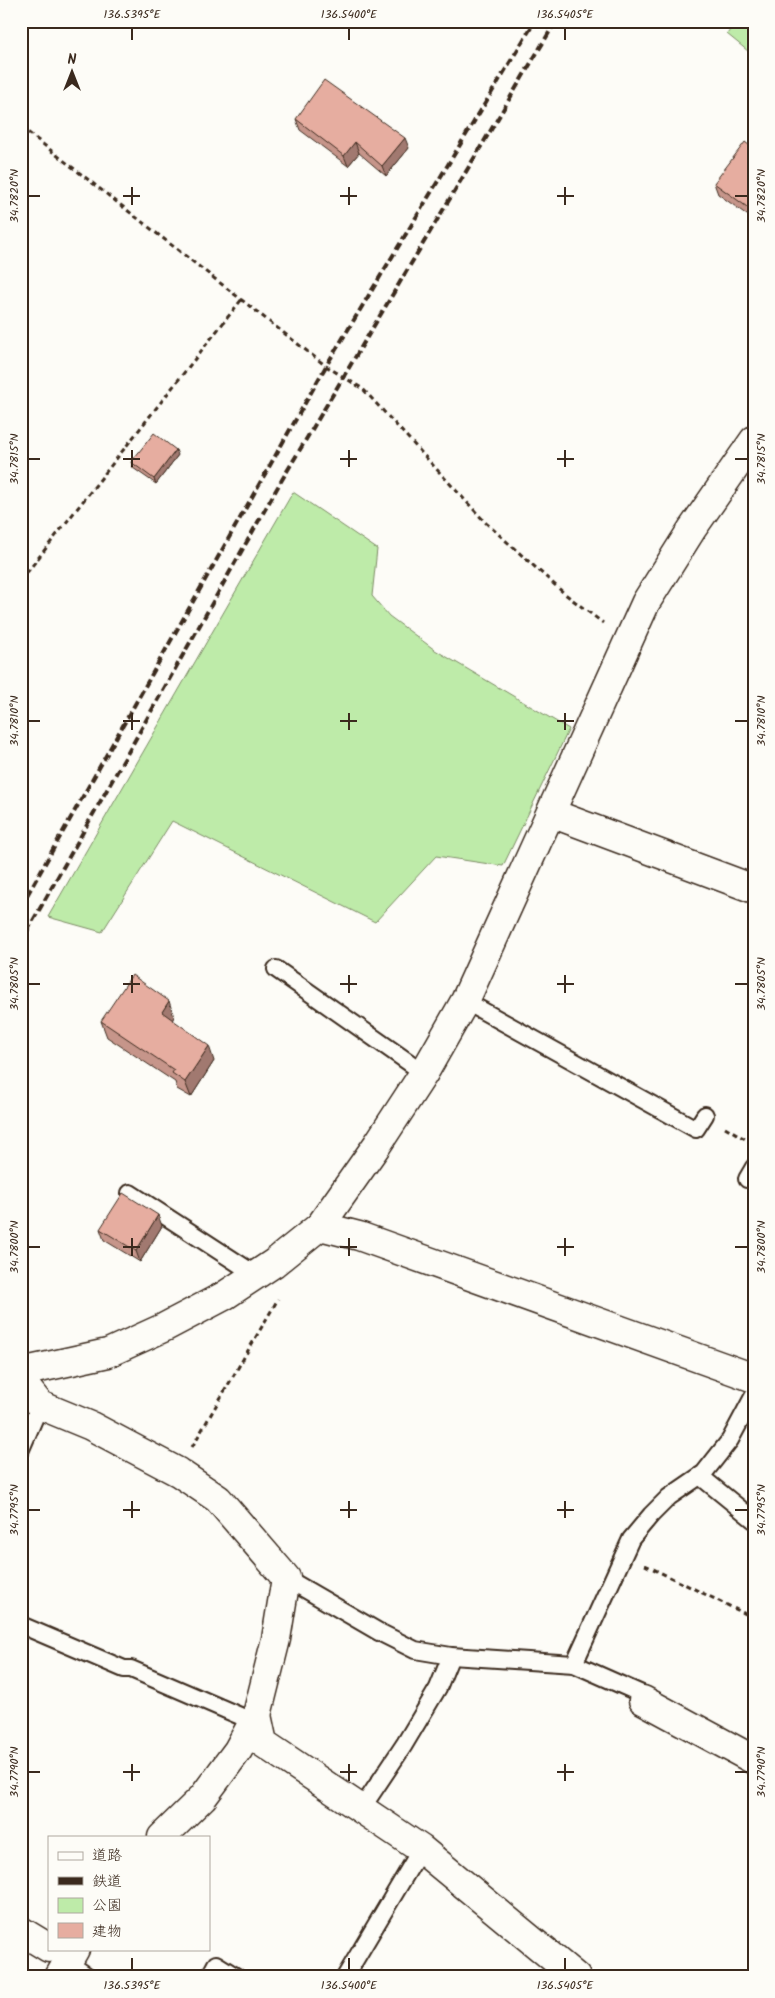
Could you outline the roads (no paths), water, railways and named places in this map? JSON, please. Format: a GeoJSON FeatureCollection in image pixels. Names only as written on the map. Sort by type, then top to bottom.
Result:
{"type":"FeatureCollection","features":[{"type":"Feature","properties":{"kind":"street"},"geometry":{"type":"LineString","coordinates":[[21,1372],[108,1352],[165,1327],[224,1296],[274,1263],[320,1226],[377,1145],[424,1073],[465,1001],[552,813],[646,602],[692,529],[754,440]]}},
{"type":"Feature","properties":{"kind":"street"},"geometry":{"type":"LineString","coordinates":[[552,813],[754,889]]}},
{"type":"Feature","properties":{"kind":"street"},"geometry":{"type":"LineString","coordinates":[[320,1226],[358,1236],[754,1378]]}},
{"type":"Feature","properties":{"kind":"street"},"geometry":{"type":"LineString","coordinates":[[21,1381],[40,1405],[90,1426],[178,1472],[218,1499],[286,1578],[276,1640],[256,1718],[238,1750],[203,1797],[163,1836]]}},
{"type":"Feature","properties":{"kind":"street"},"geometry":{"type":"LineString","coordinates":[[643,1700],[754,1760]]}},
{"type":"Feature","properties":{"kind":"street"},"geometry":{"type":"LineString","coordinates":[[256,1718],[263,1743],[362,1808],[420,1849],[576,1977]]}},
{"type":"Feature","properties":{"kind":"street"},"geometry":{"type":"LineString","coordinates":[[21,1931],[48,1948]]}},
{"type":"Feature","properties":{"kind":"street"},"geometry":{"type":"LineString","coordinates":[[50,1950],[66,1960]]}},
{"type":"Feature","properties":{"kind":"lane"},"geometry":{"type":"LineString","coordinates":[[276,969],[424,1073]]}},
{"type":"Feature","properties":{"kind":"lane"},"geometry":{"type":"LineString","coordinates":[[465,1001],[696,1129],[704,1116]]}},
{"type":"Feature","properties":{"kind":"lane"},"geometry":{"type":"LineString","coordinates":[[130,1193],[256,1275]]}},
{"type":"Feature","properties":{"kind":"lane"},"geometry":{"type":"LineString","coordinates":[[574,1664],[631,1539],[669,1496],[700,1476],[730,1440],[754,1395]]}},
{"type":"Feature","properties":{"kind":"lane"},"geometry":{"type":"LineString","coordinates":[[21,1449],[40,1405]]}},
{"type":"Feature","properties":{"kind":"lane"},"geometry":{"type":"LineString","coordinates":[[700,1476],[754,1520]]}},
{"type":"Feature","properties":{"kind":"lane"},"geometry":{"type":"LineString","coordinates":[[286,1578],[379,1632],[415,1650],[451,1656],[574,1664],[644,1695],[643,1700]]}},
{"type":"Feature","properties":{"kind":"lane"},"geometry":{"type":"LineString","coordinates":[[21,1625],[116,1666],[131,1669],[256,1718]]}},
{"type":"Feature","properties":{"kind":"lane"},"geometry":{"type":"LineString","coordinates":[[362,1808],[438,1688],[451,1656]]}},
{"type":"Feature","properties":{"kind":"lane"},"geometry":{"type":"LineString","coordinates":[[345,1977],[420,1849]]}},
{"type":"Feature","properties":{"kind":"lane"},"geometry":{"type":"LineString","coordinates":[[209,1977],[216,1964],[237,1977]]}},
{"type":"Feature","properties":{"kind":"railway"},"geometry":{"type":"LineString","coordinates":[[21,906],[326,366],[535,21]]}},
{"type":"Feature","properties":{"kind":"railway"},"geometry":{"type":"LineString","coordinates":[[21,942],[280,483],[556,21]]}}]}
